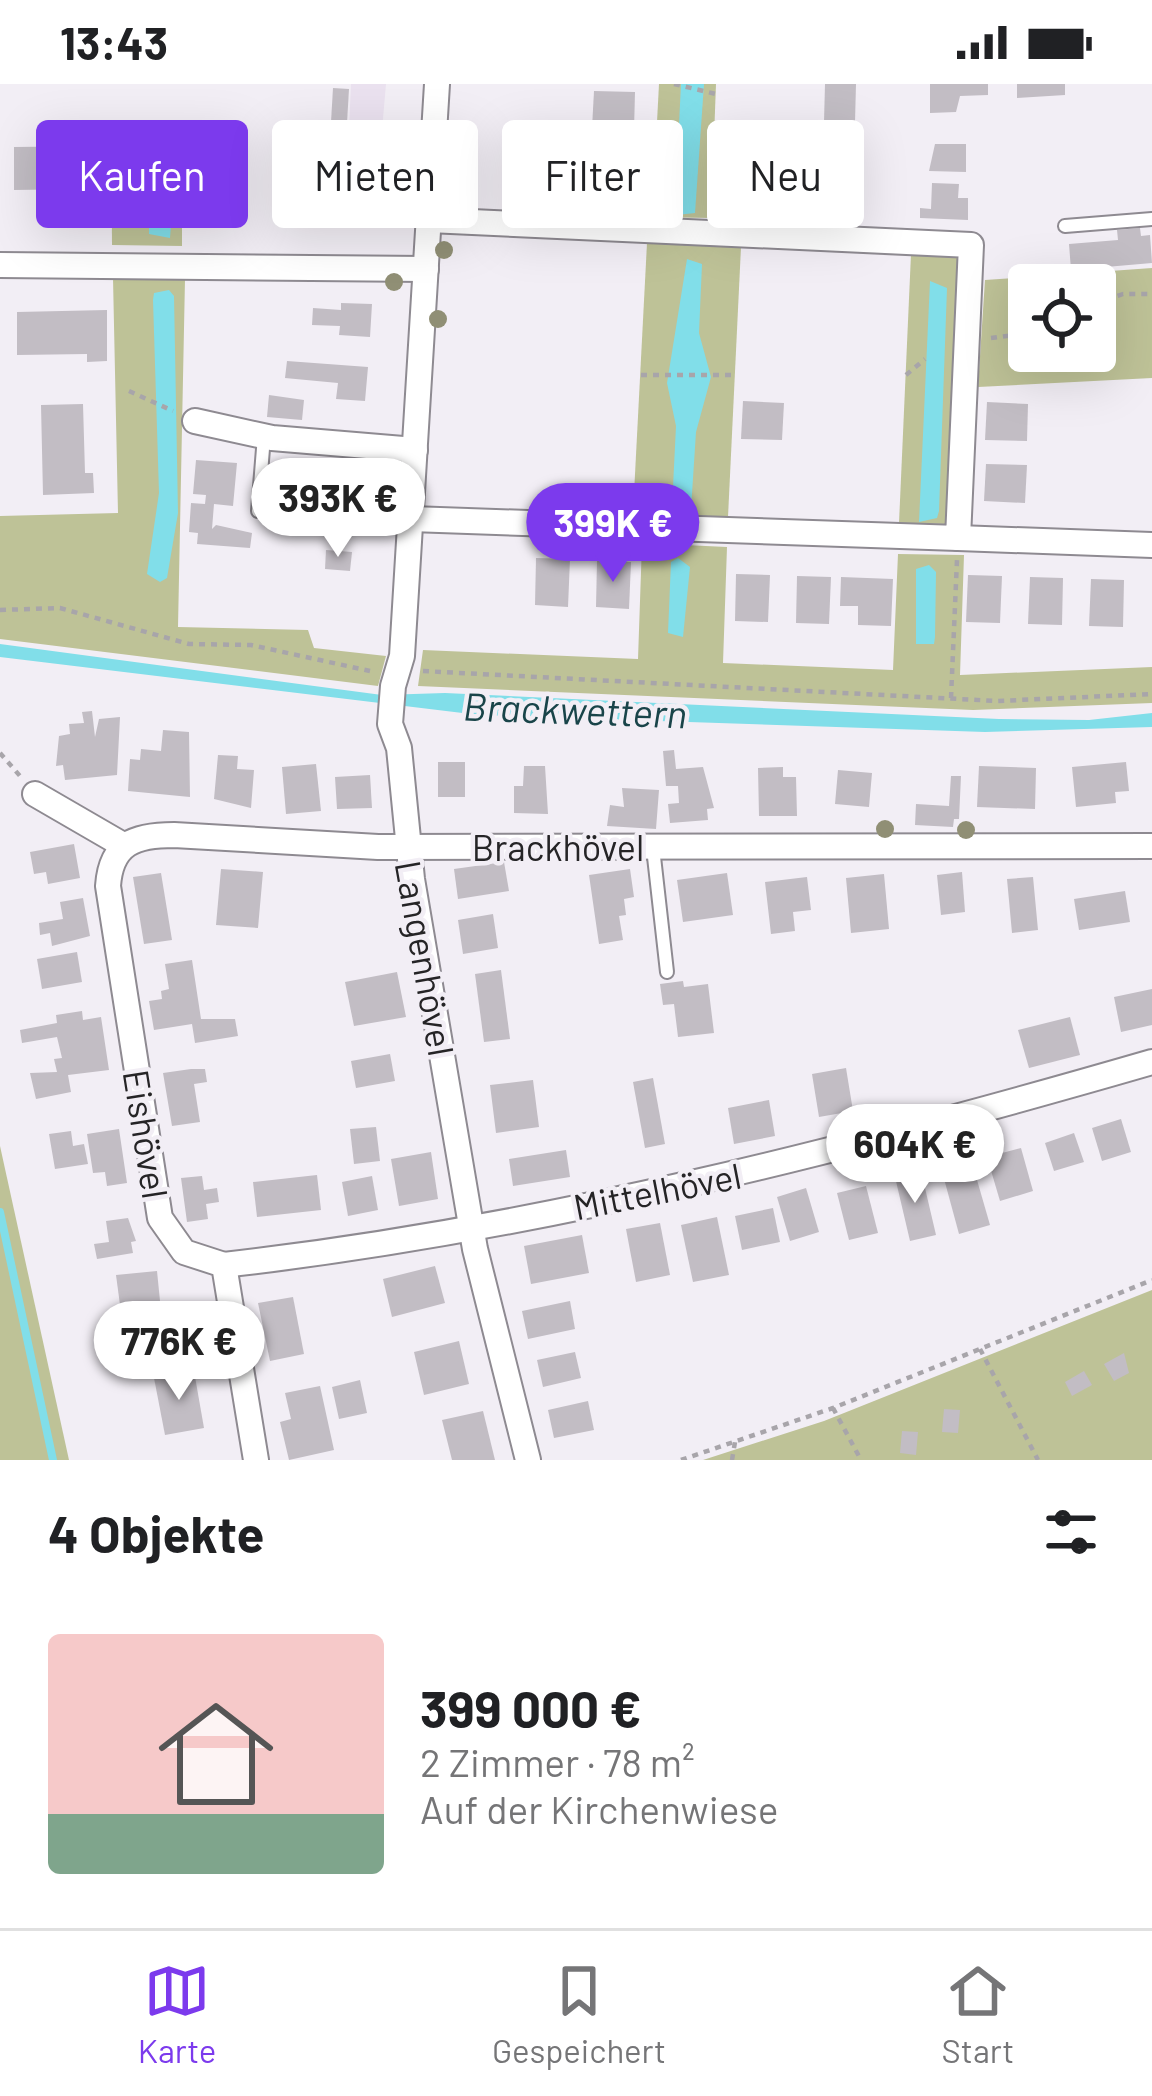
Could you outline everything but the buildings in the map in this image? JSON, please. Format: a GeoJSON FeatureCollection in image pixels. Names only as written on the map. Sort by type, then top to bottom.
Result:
{"type":"FeatureCollection","features":[{"type":"Feature","properties":{"kind":"street","name":"Langenhövel"},"geometry":{"type":"LineString","coordinates":[[435,120],[437,84]]}},
{"type":"Feature","properties":{"kind":"street"},"geometry":{"type":"LineString","coordinates":[[478,222],[971,244],[958,538]]}},
{"type":"Feature","properties":{"kind":"street","name":"Langenhövel"},"geometry":{"type":"LineString","coordinates":[[428,228],[411,519],[391,712],[407,847],[471,1226],[528,1460]]}},
{"type":"Feature","properties":{"kind":"street"},"geometry":{"type":"LineString","coordinates":[[0,265],[425,269]]}},
{"type":"Feature","properties":{"kind":"street"},"geometry":{"type":"LineString","coordinates":[[185,417],[264,436],[415,450]]}},
{"type":"Feature","properties":{"kind":"street"},"geometry":{"type":"LineString","coordinates":[[411,519],[1152,545]]}},
{"type":"Feature","properties":{"kind":"street"},"geometry":{"type":"LineString","coordinates":[[35,794],[123,845]]}},
{"type":"Feature","properties":{"kind":"street","name":"Brackhövel"},"geometry":{"type":"LineString","coordinates":[[123,845],[144,836],[174,835],[407,847],[1152,846]]}},
{"type":"Feature","properties":{"kind":"street","name":"Eishövel"},"geometry":{"type":"LineString","coordinates":[[123,845],[112,864],[108,886],[160,1218],[184,1252],[224,1265]]}},
{"type":"Feature","properties":{"kind":"street","name":"Mittelhövel"},"geometry":{"type":"LineString","coordinates":[[224,1265],[332,1252],[814,1157],[1152,1062]]}},
{"type":"Feature","properties":{"kind":"street"},"geometry":{"type":"LineString","coordinates":[[224,1265],[256,1460]]}},
{"type":"Feature","properties":{"kind":"lane"},"geometry":{"type":"LineString","coordinates":[[1065,226],[1152,219]]}},
{"type":"Feature","properties":{"kind":"lane"},"geometry":{"type":"LineString","coordinates":[[258,512],[264,436]]}},
{"type":"Feature","properties":{"kind":"lane"},"geometry":{"type":"LineString","coordinates":[[653,847],[667,972]]}},
{"type":"Feature","properties":{"kind":"path"},"geometry":{"type":"LineString","coordinates":[[677,86],[716,94]]}},
{"type":"Feature","properties":{"kind":"path"},"geometry":{"type":"LineString","coordinates":[[1116,296],[1152,294]]}},
{"type":"Feature","properties":{"kind":"path"},"geometry":{"type":"LineString","coordinates":[[968,338],[1008,335]]}},
{"type":"Feature","properties":{"kind":"path"},"geometry":{"type":"LineString","coordinates":[[906,375],[925,359]]}},
{"type":"Feature","properties":{"kind":"path"},"geometry":{"type":"LineString","coordinates":[[640,375],[668,379],[696,373],[734,375]]}},
{"type":"Feature","properties":{"kind":"path"},"geometry":{"type":"LineString","coordinates":[[129,391],[185,417]]}},
{"type":"Feature","properties":{"kind":"path"},"geometry":{"type":"LineString","coordinates":[[951,698],[958,538]]}},
{"type":"Feature","properties":{"kind":"path"},"geometry":{"type":"LineString","coordinates":[[0,610],[59,608],[189,644],[250,645],[396,677],[951,698],[1087,700],[1152,694]]}},
{"type":"Feature","properties":{"kind":"path"},"geometry":{"type":"LineString","coordinates":[[0,753],[35,794]]}},
{"type":"Feature","properties":{"kind":"path"},"geometry":{"type":"LineString","coordinates":[[681,1460],[833,1408],[1151,1283]]}},
{"type":"Feature","properties":{"kind":"path"},"geometry":{"type":"LineString","coordinates":[[980,1348],[1038,1460]]}},
{"type":"Feature","properties":{"kind":"path"},"geometry":{"type":"LineString","coordinates":[[833,1408],[860,1460]]}},
{"type":"Feature","properties":{"kind":"path"},"geometry":{"type":"LineString","coordinates":[[732,1460],[735,1442]]}},
{"type":"Feature","properties":{"kind":"shaded area"},"geometry":{"type":"Polygon","coordinates":[[[351,84],[386,84],[383,120],[349,120],[351,84]]]}},
{"type":"Feature","properties":{"kind":"green space"},"geometry":{"type":"Polygon","coordinates":[[[659,84],[716,84],[715,120],[707,120],[707,218],[683,218],[683,120],[657,120],[659,84]]]}},
{"type":"Feature","properties":{"kind":"green space"},"geometry":{"type":"Polygon","coordinates":[[[112,228],[182,228],[182,246],[112,245],[112,228]]]}},
{"type":"Feature","properties":{"kind":"green space"},"geometry":{"type":"Polygon","coordinates":[[[647,243],[741,247],[728,517],[633,513],[647,243]]]}},
{"type":"Feature","properties":{"kind":"green space"},"geometry":{"type":"Polygon","coordinates":[[[911,254],[959,256],[948,524],[899,523],[911,254]]]}},
{"type":"Feature","properties":{"kind":"green space"},"geometry":{"type":"Polygon","coordinates":[[[1152,268],[1152,378],[978,387],[985,280],[1008,278],[1008,372],[1116,372],[1116,271],[1152,268]]]}},
{"type":"Feature","properties":{"kind":"green space"},"geometry":{"type":"Polygon","coordinates":[[[113,278],[185,279],[178,627],[308,630],[314,648],[386,656],[378,686],[0,639],[0,516],[118,513],[113,278]]]}},
{"type":"Feature","properties":{"kind":"green space"},"geometry":{"type":"Polygon","coordinates":[[[642,543],[727,547],[723,663],[893,670],[898,554],[964,555],[960,675],[1152,667],[1152,703],[973,710],[418,686],[423,650],[638,659],[642,543]]]}},
{"type":"Feature","properties":{"kind":"green space"},"geometry":{"type":"Polygon","coordinates":[[[0,1146],[69,1460],[0,1460],[0,1146]]]}},
{"type":"Feature","properties":{"kind":"green space"},"geometry":{"type":"Polygon","coordinates":[[[1152,1290],[1152,1460],[703,1460],[824,1421],[1152,1290]]]}},
{"type":"Feature","properties":{"kind":"water"},"geometry":{"type":"Polygon","coordinates":[[[681,84],[704,84],[695,213],[683,214],[683,120],[679,120],[681,84]]]}},
{"type":"Feature","properties":{"kind":"water"},"geometry":{"type":"Polygon","coordinates":[[[149,228],[171,228],[170,238],[149,234],[149,228]]]}},
{"type":"Feature","properties":{"kind":"water"},"geometry":{"type":"Polygon","coordinates":[[[687,259],[702,264],[699,333],[711,377],[696,432],[691,509],[685,512],[672,507],[676,426],[667,383],[687,259]]]}},
{"type":"Feature","properties":{"kind":"water"},"geometry":{"type":"Polygon","coordinates":[[[930,281],[947,288],[939,511],[937,518],[919,522],[930,281]]]}},
{"type":"Feature","properties":{"kind":"water"},"geometry":{"type":"Polygon","coordinates":[[[169,290],[174,296],[178,513],[167,578],[160,582],[147,574],[159,493],[153,300],[154,293],[169,290]]]}},
{"type":"Feature","properties":{"kind":"water"},"geometry":{"type":"Polygon","coordinates":[[[678,558],[690,567],[683,637],[668,633],[671,562],[678,558]]]}},
{"type":"Feature","properties":{"kind":"water"},"geometry":{"type":"Polygon","coordinates":[[[929,565],[936,572],[934,644],[916,644],[916,569],[929,565]]]}},
{"type":"Feature","properties":{"kind":"water","name":"Brackwettern"},"geometry":{"type":"Polygon","coordinates":[[[0,644],[382,695],[445,693],[999,719],[1089,720],[1152,713],[1152,727],[985,732],[479,715],[0,657],[0,644]]]}},
{"type":"Feature","properties":{"kind":"waterway"},"geometry":{"type":"LineString","coordinates":[[0,1212],[53,1460]]}}]}
